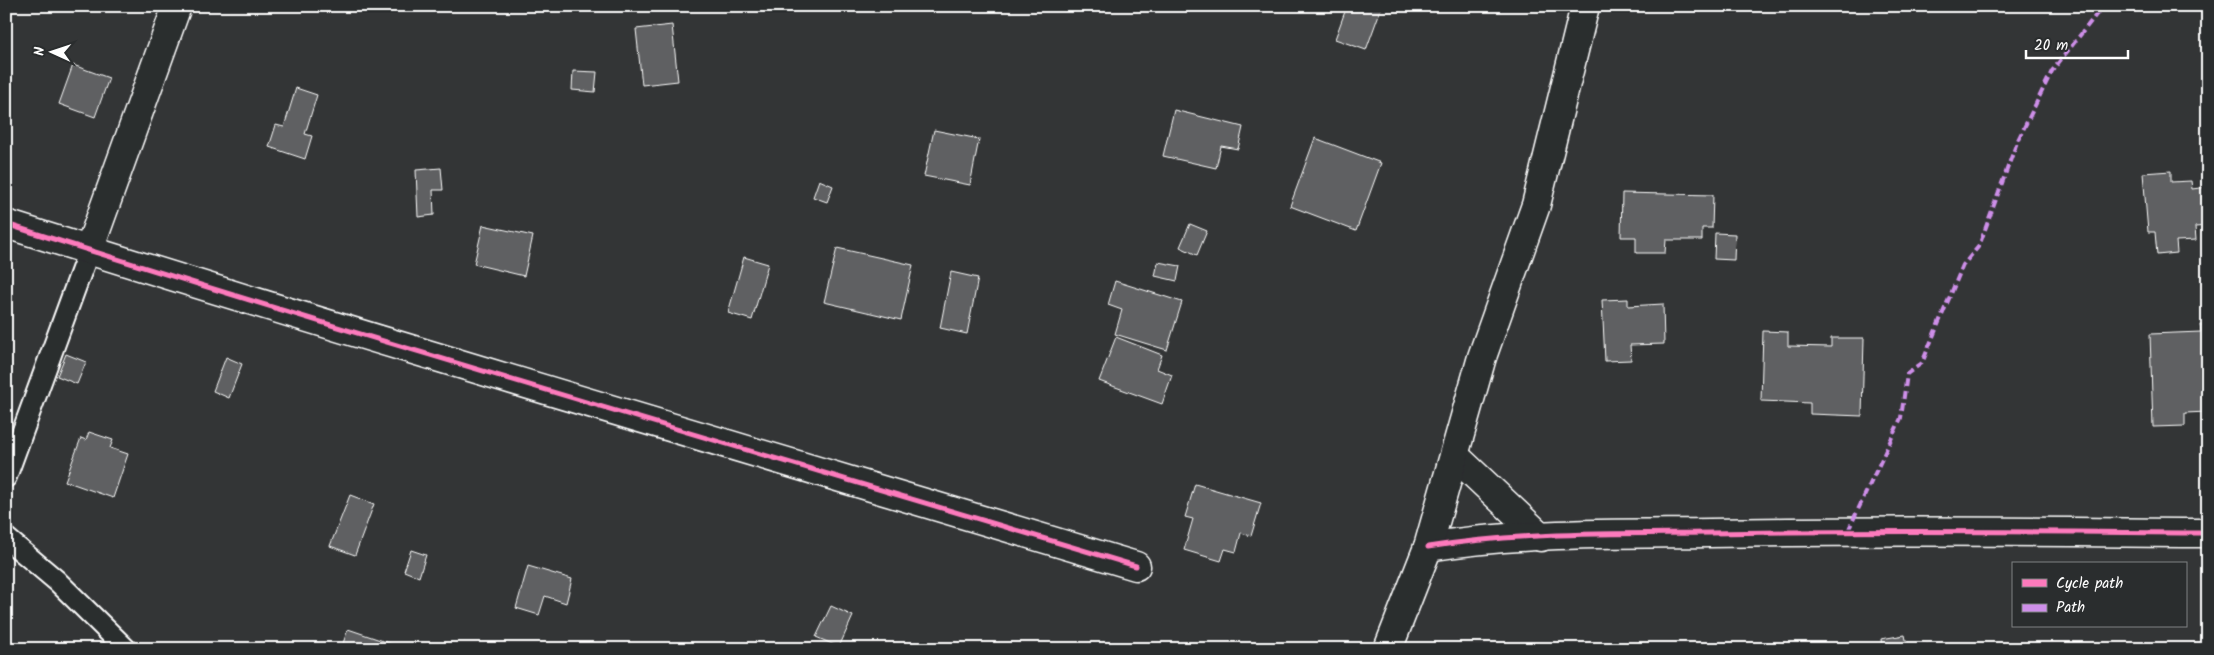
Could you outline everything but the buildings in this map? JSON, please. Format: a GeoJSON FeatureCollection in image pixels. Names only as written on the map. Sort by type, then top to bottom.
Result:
{"type":"FeatureCollection","features":[{"type":"Feature","properties":{"kind":"street"},"geometry":{"type":"LineString","coordinates":[[89,250],[177,6]]}},
{"type":"Feature","properties":{"kind":"street"},"geometry":{"type":"LineString","coordinates":[[1388,649],[1428,548],[1482,357],[1536,205],[1585,6]]}},
{"type":"Feature","properties":{"kind":"street"},"geometry":{"type":"LineString","coordinates":[[6,224],[333,327],[525,382],[1136,566]]}},
{"type":"Feature","properties":{"kind":"street"},"geometry":{"type":"LineString","coordinates":[[1455,456],[1541,537]]}},
{"type":"Feature","properties":{"kind":"street"},"geometry":{"type":"LineString","coordinates":[[1428,548],[1474,540],[1749,532],[2208,533]]}},
{"type":"Feature","properties":{"kind":"lane"},"geometry":{"type":"LineString","coordinates":[[6,477],[89,250]]}},
{"type":"Feature","properties":{"kind":"lane"},"geometry":{"type":"LineString","coordinates":[[6,538],[57,581],[126,649]]}},
{"type":"Feature","properties":{"kind":"marked path"},"geometry":{"type":"LineString","coordinates":[[1848,531],[1901,418],[1907,374],[1922,363],[1963,265],[1979,246],[2017,142],[2052,71],[2103,6]]}},
{"type":"Feature","properties":{"kind":"cycle path"},"geometry":{"type":"LineString","coordinates":[[6,224],[429,355],[1136,566]]}},
{"type":"Feature","properties":{"kind":"cycle path"},"geometry":{"type":"LineString","coordinates":[[1428,547],[1533,536],[1604,534],[1897,531],[2208,533]]}}]}
